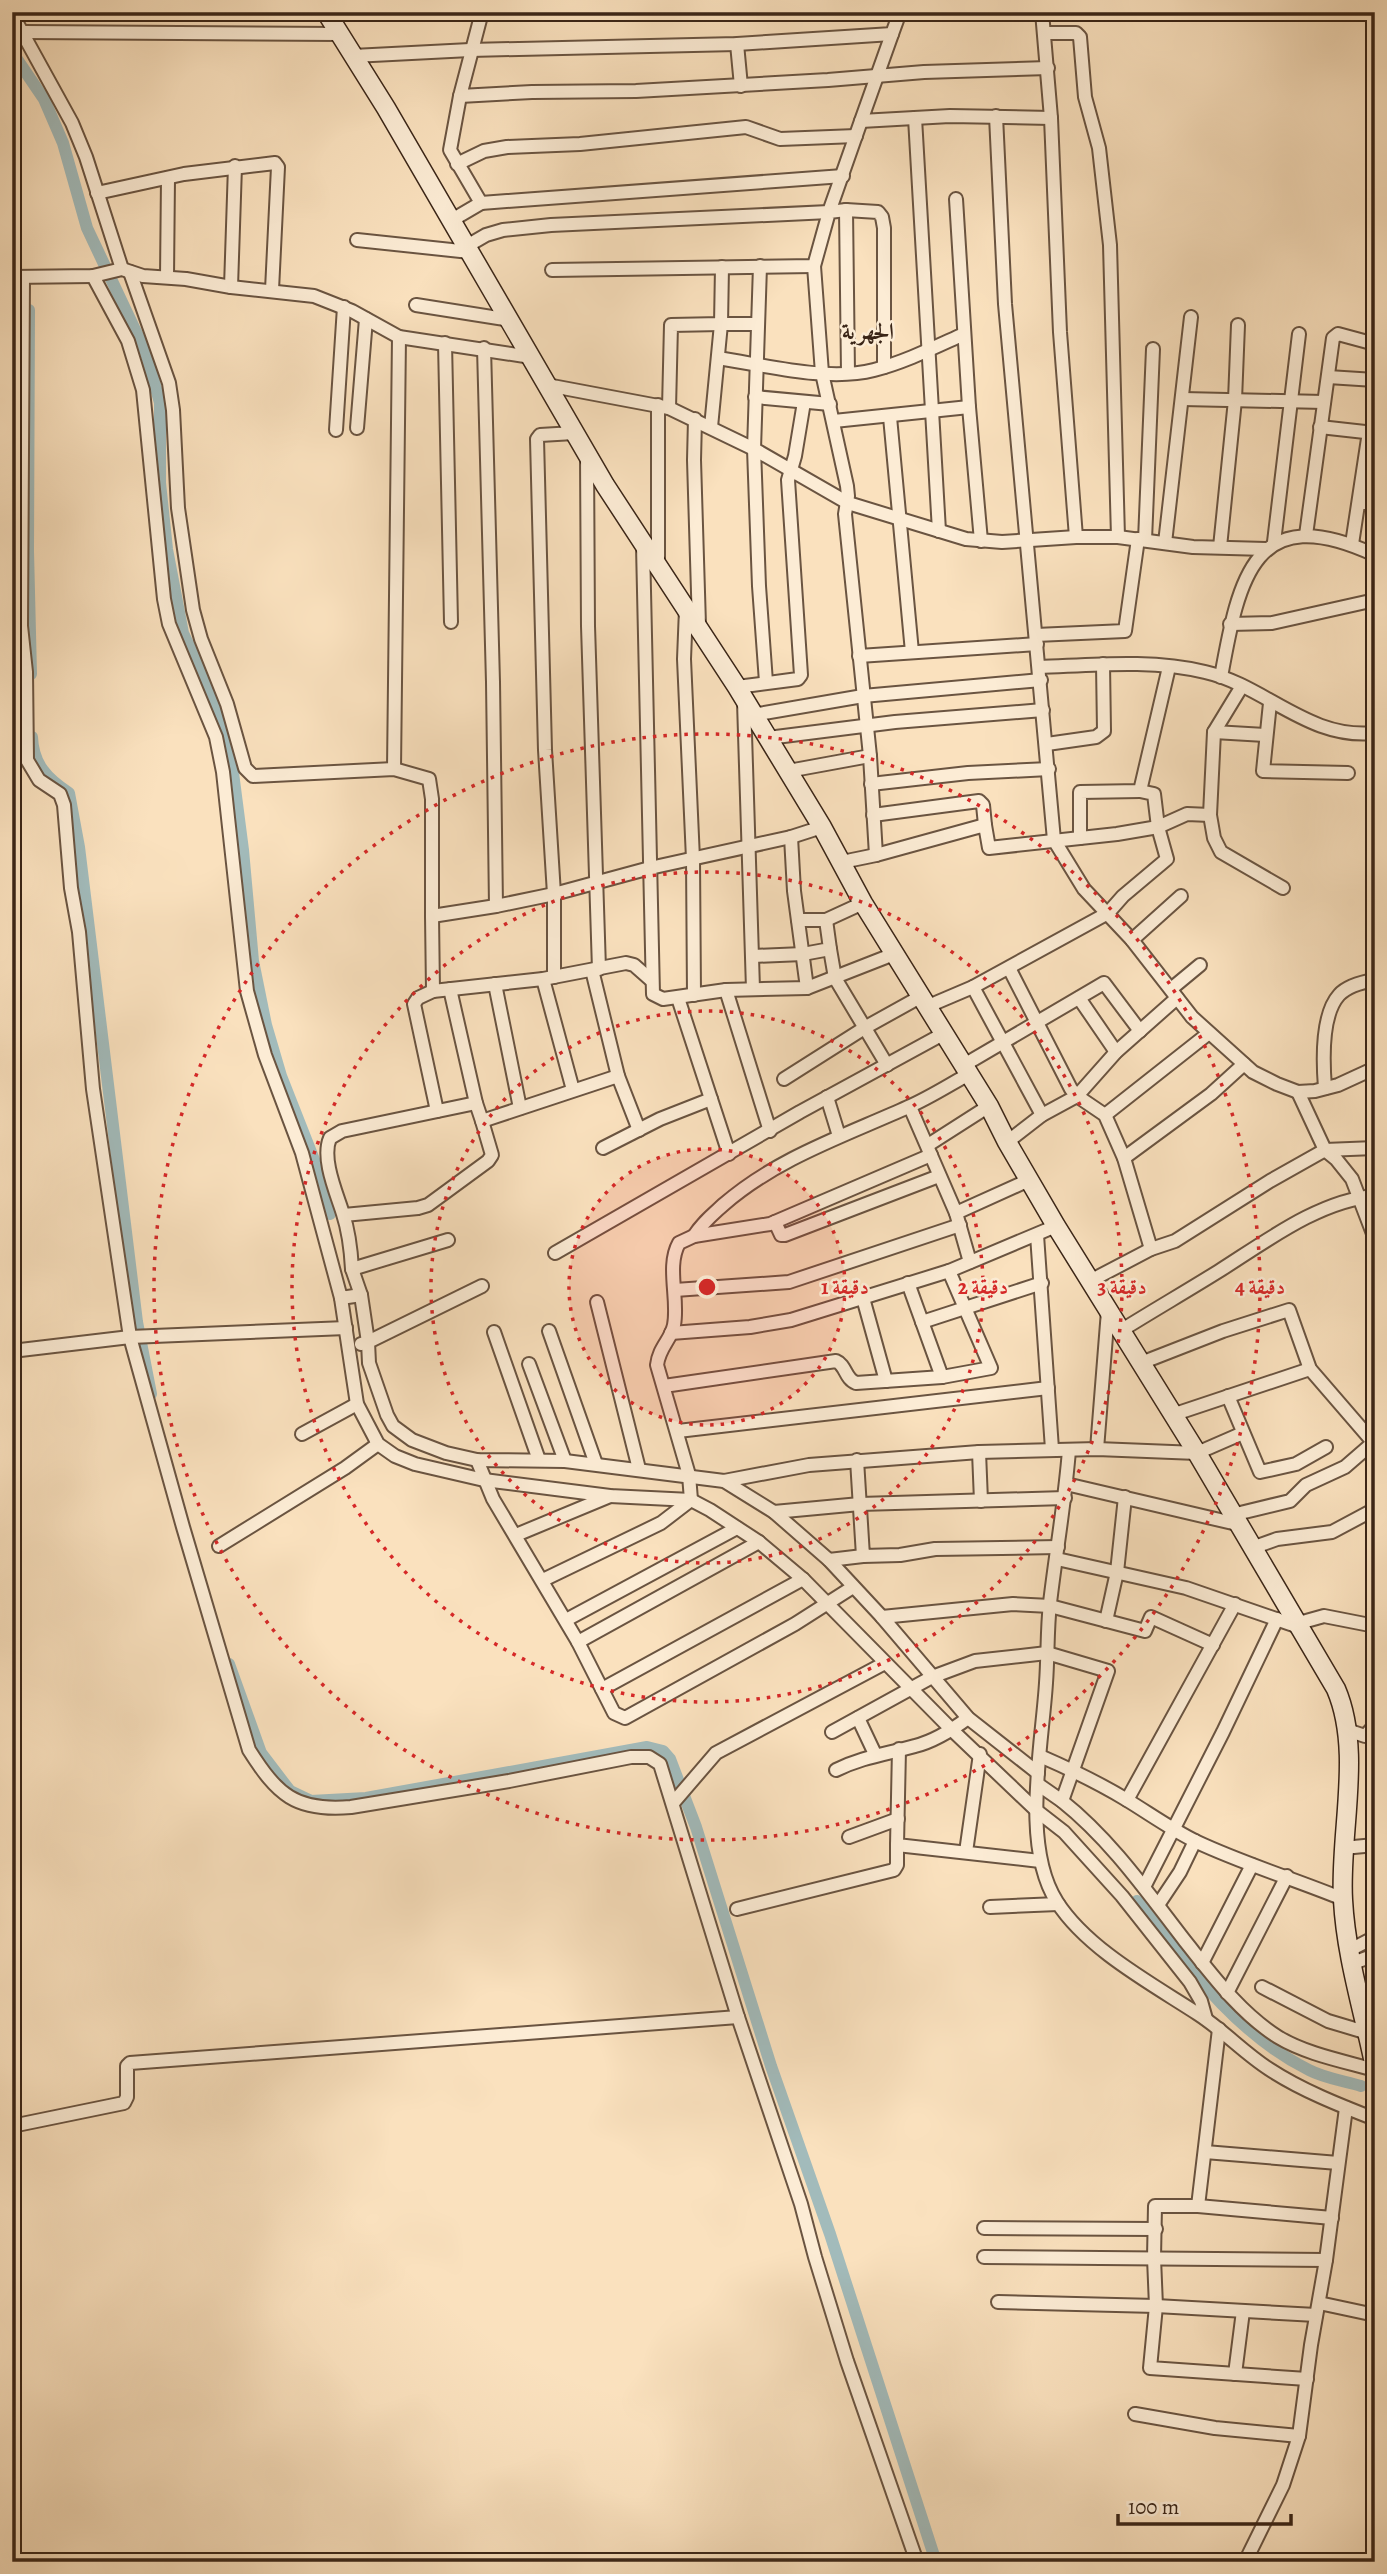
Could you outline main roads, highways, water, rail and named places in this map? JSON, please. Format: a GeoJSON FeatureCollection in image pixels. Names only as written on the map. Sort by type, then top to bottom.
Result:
{"type":"FeatureCollection","features":[{"type":"Feature","properties":{"kind":"main road"},"geometry":{"type":"LineString","coordinates":[[326,12],[511,320],[574,433],[822,827],[863,903],[989,1106],[1056,1226],[1197,1453],[1336,1689],[1347,1730],[1348,1753],[1343,1899],[1352,1957],[1369,2024],[1375,2069]]}},
{"type":"Feature","properties":{"kind":"waterway"},"geometry":{"type":"LineString","coordinates":[[12,52],[44,99],[63,143],[87,228],[146,353],[160,403],[160,483],[167,549],[183,633],[212,695],[232,765],[253,961],[266,1025],[281,1076],[318,1170],[330,1214]]}},
{"type":"Feature","properties":{"kind":"waterway"},"geometry":{"type":"LineString","coordinates":[[29,310],[28,551],[31,674]]}},
{"type":"Feature","properties":{"kind":"waterway"},"geometry":{"type":"LineString","coordinates":[[32,737],[38,763],[54,782],[69,793],[79,847],[137,1322],[151,1394]]}},
{"type":"Feature","properties":{"kind":"waterway"},"geometry":{"type":"LineString","coordinates":[[229,1664],[261,1753],[290,1791],[311,1801],[366,1798],[647,1747],[663,1751],[670,1759],[696,1827],[771,2066],[830,2234],[936,2562]]}},
{"type":"Feature","properties":{"kind":"waterway"},"geometry":{"type":"LineString","coordinates":[[1137,1901],[1214,1996],[1258,2037],[1282,2055],[1315,2073],[1361,2086]]}},
{"type":"Feature","properties":{"kind":"district","name":"الجهرية"},"geometry":{"type":"Point","coordinates":[868,331]}}]}
